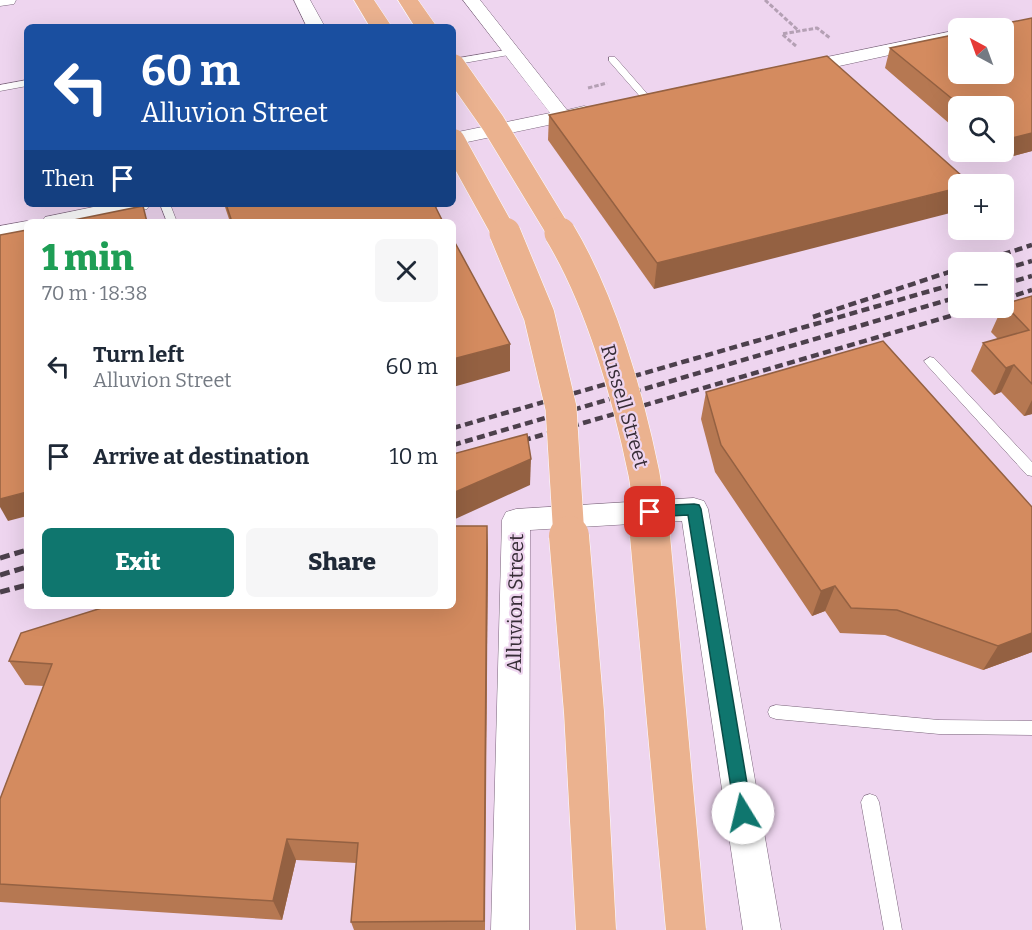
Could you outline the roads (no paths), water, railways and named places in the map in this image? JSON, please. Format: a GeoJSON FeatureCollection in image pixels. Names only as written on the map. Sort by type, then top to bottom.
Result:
{"type":"FeatureCollection","features":[{"type":"Feature","properties":{"kind":"main road"},"geometry":{"type":"LineString","coordinates":[[364,0],[379,24]]}},
{"type":"Feature","properties":{"kind":"main road"},"geometry":{"type":"LineString","coordinates":[[408,0],[424,24]]}},
{"type":"Feature","properties":{"kind":"main road","name":"Russell Street"},"geometry":{"type":"LineString","coordinates":[[456,68],[493,123],[567,245],[590,294],[619,375],[645,476],[686,930]]}},
{"type":"Feature","properties":{"kind":"main road"},"geometry":{"type":"LineString","coordinates":[[456,145],[498,218],[539,315],[561,408],[566,507],[584,712],[596,930]]}},
{"type":"Feature","properties":{"kind":"street"},"geometry":{"type":"LineString","coordinates":[[0,1],[8,0]]}},
{"type":"Feature","properties":{"kind":"street"},"geometry":{"type":"LineString","coordinates":[[302,0],[314,24]]}},
{"type":"Feature","properties":{"kind":"street"},"geometry":{"type":"LineString","coordinates":[[471,0],[562,116]]}},
{"type":"Feature","properties":{"kind":"street"},"geometry":{"type":"LineString","coordinates":[[780,72],[948,37]]}},
{"type":"Feature","properties":{"kind":"street"},"geometry":{"type":"LineString","coordinates":[[627,103],[669,95]]}},
{"type":"Feature","properties":{"kind":"street"},"geometry":{"type":"LineString","coordinates":[[456,139],[597,109]]}},
{"type":"Feature","properties":{"kind":"street"},"geometry":{"type":"LineString","coordinates":[[68,219],[126,207]]}},
{"type":"Feature","properties":{"kind":"street"},"geometry":{"type":"LineString","coordinates":[[0,233],[24,229]]}},
{"type":"Feature","properties":{"kind":"street","name":"Alluvion Street"},"geometry":{"type":"LineString","coordinates":[[510,930],[516,520],[694,509],[762,930]]}},
{"type":"Feature","properties":{"kind":"lane"},"geometry":{"type":"LineString","coordinates":[[456,63],[511,51]]}},
{"type":"Feature","properties":{"kind":"lane"},"geometry":{"type":"LineString","coordinates":[[612,59],[646,99]]}},
{"type":"Feature","properties":{"kind":"lane"},"geometry":{"type":"LineString","coordinates":[[0,88],[24,84]]}},
{"type":"Feature","properties":{"kind":"lane"},"geometry":{"type":"LineString","coordinates":[[930,361],[1032,471]]}},
{"type":"Feature","properties":{"kind":"lane"},"geometry":{"type":"LineString","coordinates":[[776,712],[939,727],[1032,728]]}},
{"type":"Feature","properties":{"kind":"lane"},"geometry":{"type":"LineString","coordinates":[[870,802],[893,930]]}},
{"type":"Feature","properties":{"kind":"railway"},"geometry":{"type":"LineString","coordinates":[[1010,252],[1032,245]]}},
{"type":"Feature","properties":{"kind":"railway"},"geometry":{"type":"LineString","coordinates":[[1014,266],[1032,261]]}},
{"type":"Feature","properties":{"kind":"railway"},"geometry":{"type":"LineString","coordinates":[[813,317],[948,272]]}},
{"type":"Feature","properties":{"kind":"railway"},"geometry":{"type":"LineString","coordinates":[[1014,281],[1032,276]]}},
{"type":"Feature","properties":{"kind":"railway"},"geometry":{"type":"LineString","coordinates":[[456,427],[948,286]]}},
{"type":"Feature","properties":{"kind":"railway"},"geometry":{"type":"LineString","coordinates":[[1014,296],[1032,290]]}},
{"type":"Feature","properties":{"kind":"railway"},"geometry":{"type":"LineString","coordinates":[[456,444],[948,300]]}},
{"type":"Feature","properties":{"kind":"railway"},"geometry":{"type":"LineString","coordinates":[[511,444],[948,317]]}},
{"type":"Feature","properties":{"kind":"railway"},"geometry":{"type":"LineString","coordinates":[[0,558],[24,551]]}},
{"type":"Feature","properties":{"kind":"railway"},"geometry":{"type":"LineString","coordinates":[[0,575],[24,568]]}},
{"type":"Feature","properties":{"kind":"railway"},"geometry":{"type":"LineString","coordinates":[[0,592],[24,586]]}}]}
